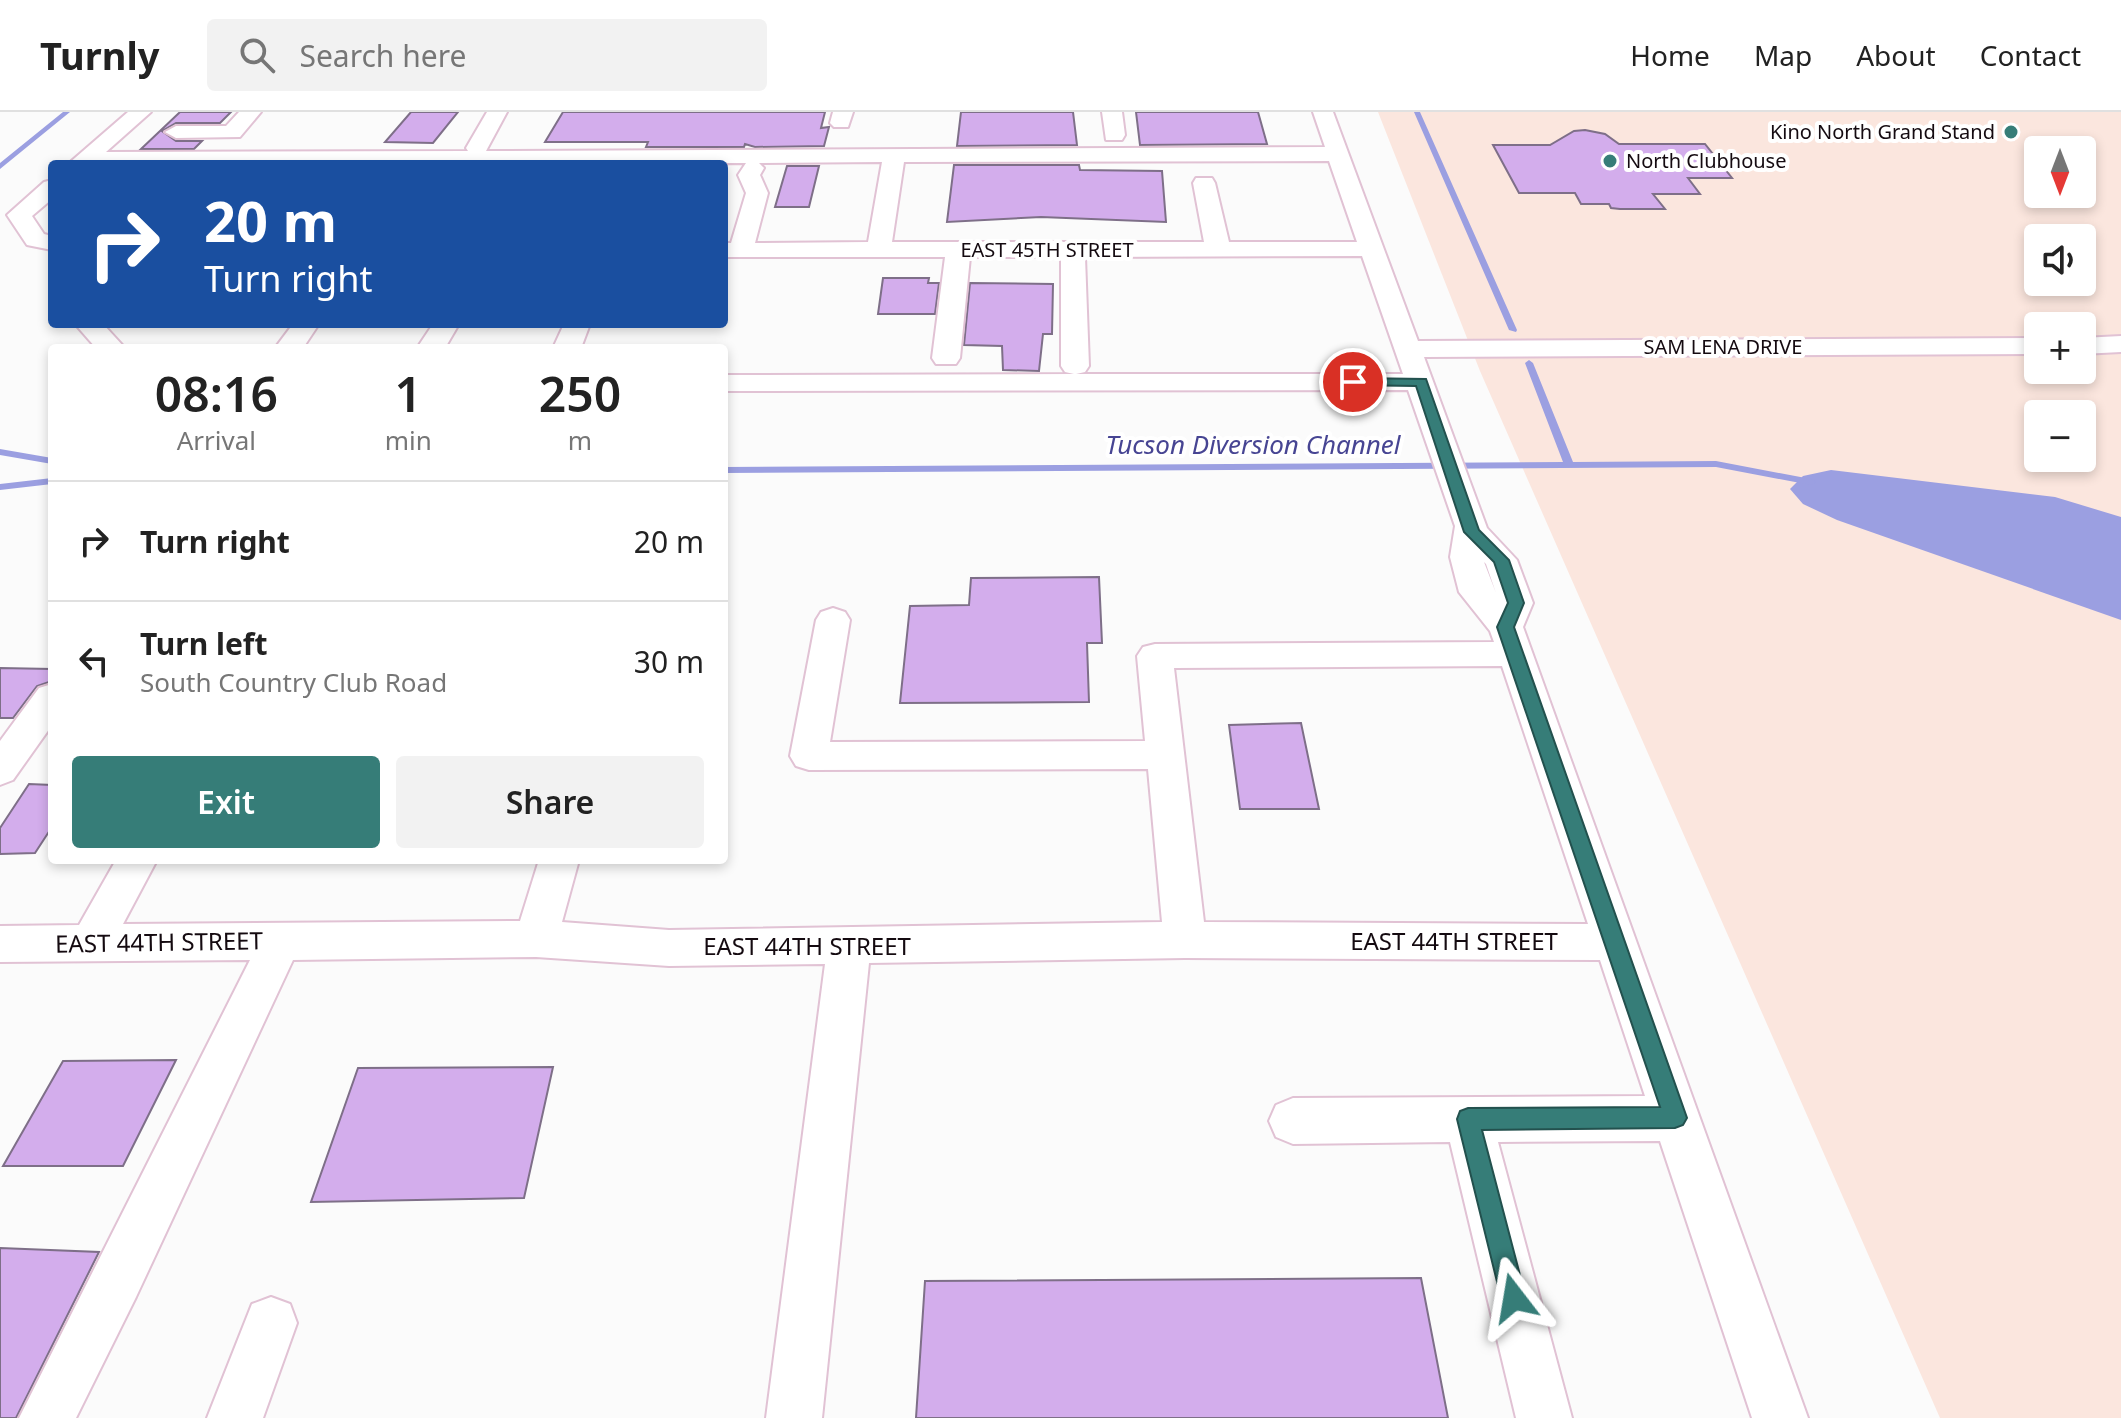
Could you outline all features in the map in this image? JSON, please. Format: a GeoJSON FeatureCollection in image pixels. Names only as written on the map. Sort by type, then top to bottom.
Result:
{"type":"FeatureCollection","features":[{"type":"Feature","properties":{"kind":"street"},"geometry":{"type":"LineString","coordinates":[[84,160],[141,112]]}},
{"type":"Feature","properties":{"kind":"street"},"geometry":{"type":"LineString","coordinates":[[176,132],[232,132],[251,112]]}},
{"type":"Feature","properties":{"kind":"street"},"geometry":{"type":"LineString","coordinates":[[477,148],[497,112]]}},
{"type":"Feature","properties":{"kind":"street"},"geometry":{"type":"LineString","coordinates":[[1112,112],[1114,135]]}},
{"type":"Feature","properties":{"kind":"street"},"geometry":{"type":"LineString","coordinates":[[1323,112],[1370,249],[1425,391],[1471,529],[1466,557],[1476,592],[1510,641],[1780,1418]]}},
{"type":"Feature","properties":{"kind":"street"},"geometry":{"type":"LineString","coordinates":[[396,160],[1337,154]]}},
{"type":"Feature","properties":{"kind":"street"},"geometry":{"type":"LineString","coordinates":[[879,250],[893,163]]}},
{"type":"Feature","properties":{"kind":"street"},"geometry":{"type":"LineString","coordinates":[[732,250],[757,193],[749,175],[753,168]]}},
{"type":"Feature","properties":{"kind":"street"},"geometry":{"type":"LineString","coordinates":[[1204,183],[1218,249]]}},
{"type":"Feature","properties":{"kind":"street"},"geometry":{"type":"LineString","coordinates":[[44,242],[19,215],[48,190]]}},
{"type":"Feature","properties":{"kind":"street","name":"EAST 45TH STREET"},"geometry":{"type":"LineString","coordinates":[[732,250],[1370,249]]}},
{"type":"Feature","properties":{"kind":"street"},"geometry":{"type":"LineString","coordinates":[[946,358],[958,250]]}},
{"type":"Feature","properties":{"kind":"street"},"geometry":{"type":"LineString","coordinates":[[1073,250],[1075,366]]}},
{"type":"Feature","properties":{"kind":"street"},"geometry":{"type":"LineString","coordinates":[[92,328],[107,344]]}},
{"type":"Feature","properties":{"kind":"street"},"geometry":{"type":"LineString","coordinates":[[2096,345],[2121,344]]}},
{"type":"Feature","properties":{"kind":"street","name":"SAM LENA DRIVE"},"geometry":{"type":"LineString","coordinates":[[1408,349],[2024,346]]}},
{"type":"Feature","properties":{"kind":"street"},"geometry":{"type":"LineString","coordinates":[[728,383],[1425,391]]}},
{"type":"Feature","properties":{"kind":"street"},"geometry":{"type":"LineString","coordinates":[[833,620],[809,756],[1165,755]]}},
{"type":"Feature","properties":{"kind":"street"},"geometry":{"type":"LineString","coordinates":[[1185,940],[1155,656],[1510,641]]}},
{"type":"Feature","properties":{"kind":"street"},"geometry":{"type":"LineString","coordinates":[[0,770],[48,703]]}},
{"type":"Feature","properties":{"kind":"street"},"geometry":{"type":"LineString","coordinates":[[91,944],[135,864]]}},
{"type":"Feature","properties":{"kind":"street"},"geometry":{"type":"LineString","coordinates":[[536,939],[558,864]]}},
{"type":"Feature","properties":{"kind":"street","name":"EAST 44TH STREET"},"geometry":{"type":"LineString","coordinates":[[0,944],[536,939],[669,948],[1185,940],[1613,942]]}},
{"type":"Feature","properties":{"kind":"street"},"geometry":{"type":"LineString","coordinates":[[47,1418],[125,1265],[280,942]]}},
{"type":"Feature","properties":{"kind":"street"},"geometry":{"type":"LineString","coordinates":[[794,1418],[849,947]]}},
{"type":"Feature","properties":{"kind":"street"},"geometry":{"type":"LineString","coordinates":[[1293,1121],[1675,1118]]}},
{"type":"Feature","properties":{"kind":"street"},"geometry":{"type":"LineString","coordinates":[[1468,1119],[1544,1418]]}},
{"type":"Feature","properties":{"kind":"street"},"geometry":{"type":"LineString","coordinates":[[235,1418],[271,1323]]}},
{"type":"Feature","properties":{"kind":"shaded area"},"geometry":{"type":"Polygon","coordinates":[[[1378,112],[2121,112],[2121,1418],[1940,1418],[1480,371],[1378,112]]]}},
{"type":"Feature","properties":{"kind":"water"},"geometry":{"type":"Polygon","coordinates":[[[1831,470],[2055,497],[2121,517],[2121,620],[1837,520],[1803,504],[1790,489],[1803,476],[1831,470]]]}},
{"type":"Feature","properties":{"kind":"building"},"geometry":{"type":"Polygon","coordinates":[[[180,112],[231,112],[220,123],[176,123],[162,131],[176,141],[202,141],[194,149],[141,149],[180,112]]]}},
{"type":"Feature","properties":{"kind":"building"},"geometry":{"type":"Polygon","coordinates":[[[411,112],[458,112],[433,143],[385,142],[411,112]]]}},
{"type":"Feature","properties":{"kind":"building"},"geometry":{"type":"Polygon","coordinates":[[[563,112],[825,112],[821,128],[829,127],[824,146],[755,147],[745,144],[744,147],[646,147],[648,142],[545,142],[563,112]]]}},
{"type":"Feature","properties":{"kind":"building"},"geometry":{"type":"Polygon","coordinates":[[[961,112],[1073,112],[1077,145],[957,146],[961,112]]]}},
{"type":"Feature","properties":{"kind":"building"},"geometry":{"type":"Polygon","coordinates":[[[1136,112],[1258,112],[1267,144],[1140,145],[1136,112]]]}},
{"type":"Feature","properties":{"kind":"building","name":"North Clubhouse"},"geometry":{"type":"Polygon","coordinates":[[[1574,131],[1605,134],[1619,144],[1705,144],[1732,178],[1688,178],[1700,194],[1653,194],[1665,209],[1620,209],[1611,208],[1609,204],[1581,204],[1575,193],[1519,193],[1493,145],[1550,145],[1574,131]]]}},
{"type":"Feature","properties":{"kind":"building"},"geometry":{"type":"Polygon","coordinates":[[[954,165],[1079,165],[1080,170],[1162,171],[1166,222],[1041,217],[947,222],[954,165]]]}},
{"type":"Feature","properties":{"kind":"building"},"geometry":{"type":"Polygon","coordinates":[[[787,166],[819,166],[809,207],[775,207],[787,166]]]}},
{"type":"Feature","properties":{"kind":"building"},"geometry":{"type":"Polygon","coordinates":[[[883,278],[929,278],[928,283],[939,283],[935,314],[878,314],[883,278]]]}},
{"type":"Feature","properties":{"kind":"building"},"geometry":{"type":"Polygon","coordinates":[[[970,283],[1053,284],[1052,334],[1043,334],[1039,371],[1003,370],[1002,346],[964,345],[970,283]]]}},
{"type":"Feature","properties":{"kind":"building"},"geometry":{"type":"Polygon","coordinates":[[[1099,577],[1102,643],[1087,643],[1089,702],[900,703],[910,606],[969,605],[971,578],[1099,577]]]}},
{"type":"Feature","properties":{"kind":"building"},"geometry":{"type":"Polygon","coordinates":[[[0,668],[48,669],[48,682],[37,686],[13,718],[0,718],[0,668]]]}},
{"type":"Feature","properties":{"kind":"building"},"geometry":{"type":"Polygon","coordinates":[[[1301,723],[1319,809],[1240,809],[1229,725],[1301,723]]]}},
{"type":"Feature","properties":{"kind":"building"},"geometry":{"type":"Polygon","coordinates":[[[29,784],[48,785],[48,833],[35,853],[0,854],[0,828],[29,784]]]}},
{"type":"Feature","properties":{"kind":"building"},"geometry":{"type":"Polygon","coordinates":[[[176,1060],[123,1166],[3,1166],[63,1061],[176,1060]]]}},
{"type":"Feature","properties":{"kind":"building"},"geometry":{"type":"Polygon","coordinates":[[[553,1067],[524,1198],[311,1202],[358,1068],[553,1067]]]}},
{"type":"Feature","properties":{"kind":"building"},"geometry":{"type":"Polygon","coordinates":[[[0,1248],[99,1252],[16,1418],[0,1418],[0,1248]]]}},
{"type":"Feature","properties":{"kind":"building"},"geometry":{"type":"Polygon","coordinates":[[[1421,1278],[1448,1418],[916,1418],[925,1281],[1421,1278]]]}},
{"type":"Feature","properties":{"kind":"waterway"},"geometry":{"type":"LineString","coordinates":[[0,167],[67,112]]}},
{"type":"Feature","properties":{"kind":"waterway"},"geometry":{"type":"LineString","coordinates":[[1417,112],[1513,330]]}},
{"type":"Feature","properties":{"kind":"waterway"},"geometry":{"type":"LineString","coordinates":[[1529,363],[1569,465]]}},
{"type":"Feature","properties":{"kind":"waterway"},"geometry":{"type":"LineString","coordinates":[[0,452],[48,460]]}},
{"type":"Feature","properties":{"kind":"waterway","name":"Tucson Diversion Channel"},"geometry":{"type":"LineString","coordinates":[[1569,465],[1716,464],[1811,482]]}},
{"type":"Feature","properties":{"kind":"waterway","name":"Tucson Diversion Channel"},"geometry":{"type":"LineString","coordinates":[[728,470],[1569,465]]}},
{"type":"Feature","properties":{"kind":"waterway","name":"Tucson Diversion Channel"},"geometry":{"type":"LineString","coordinates":[[0,487],[48,481]]}},
{"type":"Feature","properties":{"kind":"place","name":"Kino North Grand Stand"},"geometry":{"type":"Point","coordinates":[2011,132]}},
{"type":"Feature","properties":{"kind":"place","name":"North Clubhouse"},"geometry":{"type":"Point","coordinates":[1610,161]}},
{"type":"Feature","properties":{"kind":"route"},"geometry":{"type":"LineString","coordinates":[[1353,382],[1421,382],[1472,532],[1501,560],[1516,603],[1506,627],[1675,1118],[1468,1119],[1514,1298]]}}]}
